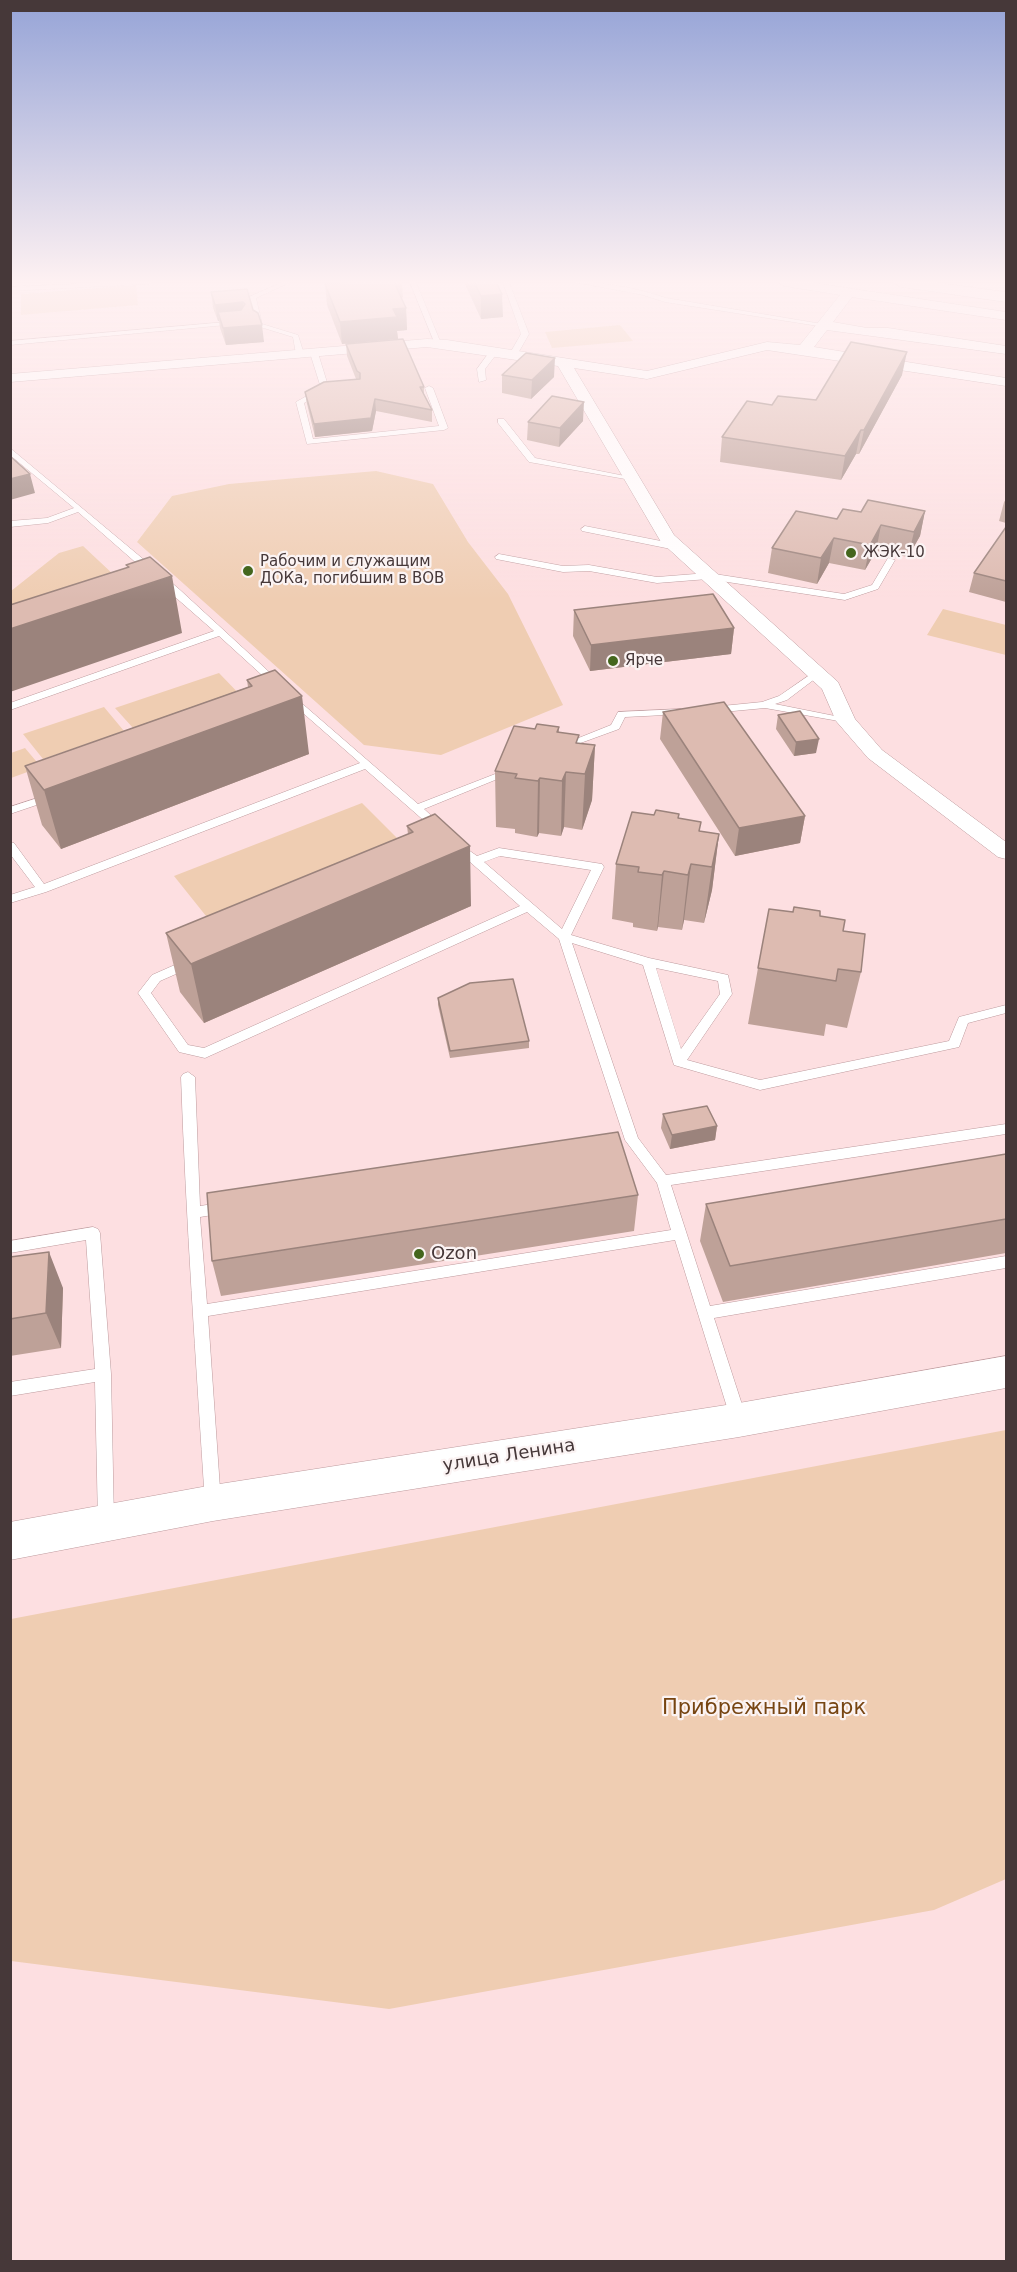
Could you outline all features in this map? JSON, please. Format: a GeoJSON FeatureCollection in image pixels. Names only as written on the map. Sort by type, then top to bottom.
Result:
{"type":"FeatureCollection","features":[{"type":"Feature","properties":{"kind":"street"},"geometry":{"type":"LineString","coordinates":[[579,388],[666,538],[831,686],[846,721],[875,754],[1006,852]]}},
{"type":"Feature","properties":{"kind":"street","name":"улица Ленина"},"geometry":{"type":"LineString","coordinates":[[10,1541],[213,1503],[739,1420],[1006,1372]]}},
{"type":"Feature","properties":{"kind":"lane"},"geometry":{"type":"LineString","coordinates":[[335,388],[325,389],[300,402],[310,442],[444,428],[429,388]]}},
{"type":"Feature","properties":{"kind":"lane"},"geometry":{"type":"LineString","coordinates":[[501,421],[532,460],[631,478]]}},
{"type":"Feature","properties":{"kind":"lane"},"geometry":{"type":"LineString","coordinates":[[10,450],[174,596],[220,632],[299,711],[416,807],[453,849],[475,861],[564,937],[648,962],[724,978],[726,994],[679,1062]]}},
{"type":"Feature","properties":{"kind":"lane"},"geometry":{"type":"LineString","coordinates":[[10,524],[48,519],[80,510]]}},
{"type":"Feature","properties":{"kind":"lane"},"geometry":{"type":"LineString","coordinates":[[585,529],[676,547]]}},
{"type":"Feature","properties":{"kind":"lane"},"geometry":{"type":"LineString","coordinates":[[499,557],[563,569],[589,568],[657,580],[708,576],[844,597],[875,587],[891,560]]}},
{"type":"Feature","properties":{"kind":"lane"},"geometry":{"type":"LineString","coordinates":[[10,707],[220,632]]}},
{"type":"Feature","properties":{"kind":"lane"},"geometry":{"type":"LineString","coordinates":[[702,711],[765,705],[783,698],[817,673]]}},
{"type":"Feature","properties":{"kind":"lane"},"geometry":{"type":"LineString","coordinates":[[765,705],[846,721]]}},
{"type":"Feature","properties":{"kind":"lane"},"geometry":{"type":"LineString","coordinates":[[572,743],[615,727],[622,714],[691,711]]}},
{"type":"Feature","properties":{"kind":"lane"},"geometry":{"type":"LineString","coordinates":[[10,899],[42,889],[366,765]]}},
{"type":"Feature","properties":{"kind":"lane"},"geometry":{"type":"LineString","coordinates":[[416,807],[527,765]]}},
{"type":"Feature","properties":{"kind":"lane"},"geometry":{"type":"LineString","coordinates":[[10,811],[67,791]]}},
{"type":"Feature","properties":{"kind":"lane"},"geometry":{"type":"LineString","coordinates":[[10,845],[42,889]]}},
{"type":"Feature","properties":{"kind":"lane"},"geometry":{"type":"LineString","coordinates":[[475,861],[499,852],[598,867],[564,937],[626,1141],[663,1180],[739,1420]]}},
{"type":"Feature","properties":{"kind":"lane"},"geometry":{"type":"LineString","coordinates":[[199,959],[156,978],[144,993],[184,1049],[205,1053],[530,906]]}},
{"type":"Feature","properties":{"kind":"lane"},"geometry":{"type":"LineString","coordinates":[[648,962],[679,1062]]}},
{"type":"Feature","properties":{"kind":"lane"},"geometry":{"type":"LineString","coordinates":[[679,1062],[760,1085],[954,1044],[963,1020],[1006,1010]]}},
{"type":"Feature","properties":{"kind":"lane"},"geometry":{"type":"LineString","coordinates":[[188,1077],[193,1213],[213,1503]]}},
{"type":"Feature","properties":{"kind":"lane"},"geometry":{"type":"LineString","coordinates":[[663,1180],[1006,1128]]}},
{"type":"Feature","properties":{"kind":"lane"},"geometry":{"type":"LineString","coordinates":[[193,1213],[239,1206]]}},
{"type":"Feature","properties":{"kind":"lane"},"geometry":{"type":"LineString","coordinates":[[10,1247],[93,1233],[103,1374],[106,1522]]}},
{"type":"Feature","properties":{"kind":"lane"},"geometry":{"type":"LineString","coordinates":[[199,1311],[679,1234]]}},
{"type":"Feature","properties":{"kind":"lane"},"geometry":{"type":"LineString","coordinates":[[704,1313],[1006,1262]]}},
{"type":"Feature","properties":{"kind":"lane"},"geometry":{"type":"LineString","coordinates":[[10,1389],[103,1374]]}},
{"type":"Feature","properties":{"kind":"green space"},"geometry":{"type":"Polygon","coordinates":[[[376,471],[433,484],[468,542],[508,594],[563,705],[441,755],[364,745],[137,542],[172,496],[229,484],[376,471]]]}},
{"type":"Feature","properties":{"kind":"green space"},"geometry":{"type":"Polygon","coordinates":[[[83,546],[130,590],[11,629],[11,591],[59,553],[83,546]]]}},
{"type":"Feature","properties":{"kind":"green space"},"geometry":{"type":"Polygon","coordinates":[[[943,609],[1006,625],[1006,655],[927,635],[943,609]]]}},
{"type":"Feature","properties":{"kind":"green space"},"geometry":{"type":"Polygon","coordinates":[[[219,673],[247,702],[142,738],[115,708],[219,673]]]}},
{"type":"Feature","properties":{"kind":"green space"},"geometry":{"type":"Polygon","coordinates":[[[104,707],[124,731],[43,759],[23,734],[104,707]]]}},
{"type":"Feature","properties":{"kind":"green space"},"geometry":{"type":"Polygon","coordinates":[[[25,748],[41,767],[11,778],[11,753],[25,748]]]}},
{"type":"Feature","properties":{"kind":"green space"},"geometry":{"type":"Polygon","coordinates":[[[362,803],[402,843],[210,921],[174,876],[362,803]]]}},
{"type":"Feature","properties":{"kind":"green space","name":"Прибрежный парк"},"geometry":{"type":"Polygon","coordinates":[[[1006,1430],[1006,1879],[934,1910],[389,2009],[11,1961],[11,1619],[1006,1430]]]}},
{"type":"Feature","properties":{"kind":"building"},"geometry":{"type":"Polygon","coordinates":[[[313,388],[421,388],[432,410],[375,399],[371,418],[314,424],[305,392],[313,388]]]}},
{"type":"Feature","properties":{"kind":"building"},"geometry":{"type":"Polygon","coordinates":[[[823,388],[887,388],[864,430],[861,430],[845,456],[722,437],[747,401],[772,405],[778,396],[816,400],[823,388]]]}},
{"type":"Feature","properties":{"kind":"building"},"geometry":{"type":"Polygon","coordinates":[[[552,396],[584,402],[560,428],[528,422],[552,396]]]}},
{"type":"Feature","properties":{"kind":"building"},"geometry":{"type":"Polygon","coordinates":[[[10,456],[30,474],[10,479],[10,456]]]}},
{"type":"Feature","properties":{"kind":"building"},"geometry":{"type":"Polygon","coordinates":[[[868,500],[925,511],[914,532],[881,525],[870,545],[834,538],[821,558],[772,548],[796,511],[837,519],[843,509],[861,512],[868,500]]]}},
{"type":"Feature","properties":{"kind":"building"},"geometry":{"type":"Polygon","coordinates":[[[1006,527],[1006,581],[974,573],[1006,527]]]}},
{"type":"Feature","properties":{"kind":"building"},"geometry":{"type":"Polygon","coordinates":[[[150,557],[172,576],[10,629],[10,605],[129,567],[126,565],[150,557]]]}},
{"type":"Feature","properties":{"kind":"building"},"geometry":{"type":"Polygon","coordinates":[[[713,594],[734,628],[591,645],[574,610],[713,594]]]}},
{"type":"Feature","properties":{"kind":"building"},"geometry":{"type":"Polygon","coordinates":[[[275,670],[302,696],[44,790],[25,766],[252,686],[247,680],[275,670]]]}},
{"type":"Feature","properties":{"kind":"building"},"geometry":{"type":"Polygon","coordinates":[[[724,702],[805,816],[739,828],[663,712],[724,702]]]}},
{"type":"Feature","properties":{"kind":"building"},"geometry":{"type":"Polygon","coordinates":[[[800,711],[819,739],[796,742],[778,715],[800,711]]]}},
{"type":"Feature","properties":{"kind":"building"},"geometry":{"type":"Polygon","coordinates":[[[537,724],[559,727],[557,732],[579,735],[576,743],[595,745],[585,774],[566,772],[562,781],[540,778],[538,781],[515,778],[517,774],[495,771],[514,726],[535,729],[537,724]]]}},
{"type":"Feature","properties":{"kind":"building"},"geometry":{"type":"Polygon","coordinates":[[[656,810],[679,814],[678,818],[701,822],[699,831],[719,834],[712,867],[691,864],[688,875],[664,871],[662,875],[638,872],[639,867],[616,864],[632,812],[654,815],[656,810]]]}},
{"type":"Feature","properties":{"kind":"building"},"geometry":{"type":"Polygon","coordinates":[[[435,814],[470,846],[191,964],[166,933],[413,832],[407,826],[435,814]]]}},
{"type":"Feature","properties":{"kind":"building"},"geometry":{"type":"Polygon","coordinates":[[[794,907],[820,911],[820,916],[845,920],[843,931],[865,934],[861,972],[838,969],[836,981],[758,968],[769,909],[793,912],[794,907]]]}},
{"type":"Feature","properties":{"kind":"building"},"geometry":{"type":"Polygon","coordinates":[[[513,979],[529,1041],[450,1051],[438,998],[470,983],[513,979]]]}},
{"type":"Feature","properties":{"kind":"building"},"geometry":{"type":"Polygon","coordinates":[[[707,1106],[717,1126],[672,1135],[663,1114],[707,1106]]]}},
{"type":"Feature","properties":{"kind":"building"},"geometry":{"type":"Polygon","coordinates":[[[618,1132],[638,1195],[212,1261],[207,1193],[618,1132]]]}},
{"type":"Feature","properties":{"kind":"building"},"geometry":{"type":"Polygon","coordinates":[[[1006,1154],[1006,1219],[730,1266],[706,1204],[1006,1154]]]}},
{"type":"Feature","properties":{"kind":"building"},"geometry":{"type":"Polygon","coordinates":[[[49,1252],[46,1313],[10,1319],[10,1257],[49,1252]]]}},
{"type":"Feature","properties":{"kind":"place","name":"ЖЭК-10"},"geometry":{"type":"Point","coordinates":[851,553]}},
{"type":"Feature","properties":{"kind":"place","name":"Рабочим и служащим ДОКа, погибшим в ВОВ"},"geometry":{"type":"Point","coordinates":[248,571]}},
{"type":"Feature","properties":{"kind":"place","name":"Ярче"},"geometry":{"type":"Point","coordinates":[613,661]}},
{"type":"Feature","properties":{"kind":"place","name":"Ozon"},"geometry":{"type":"Point","coordinates":[419,1254]}}]}
